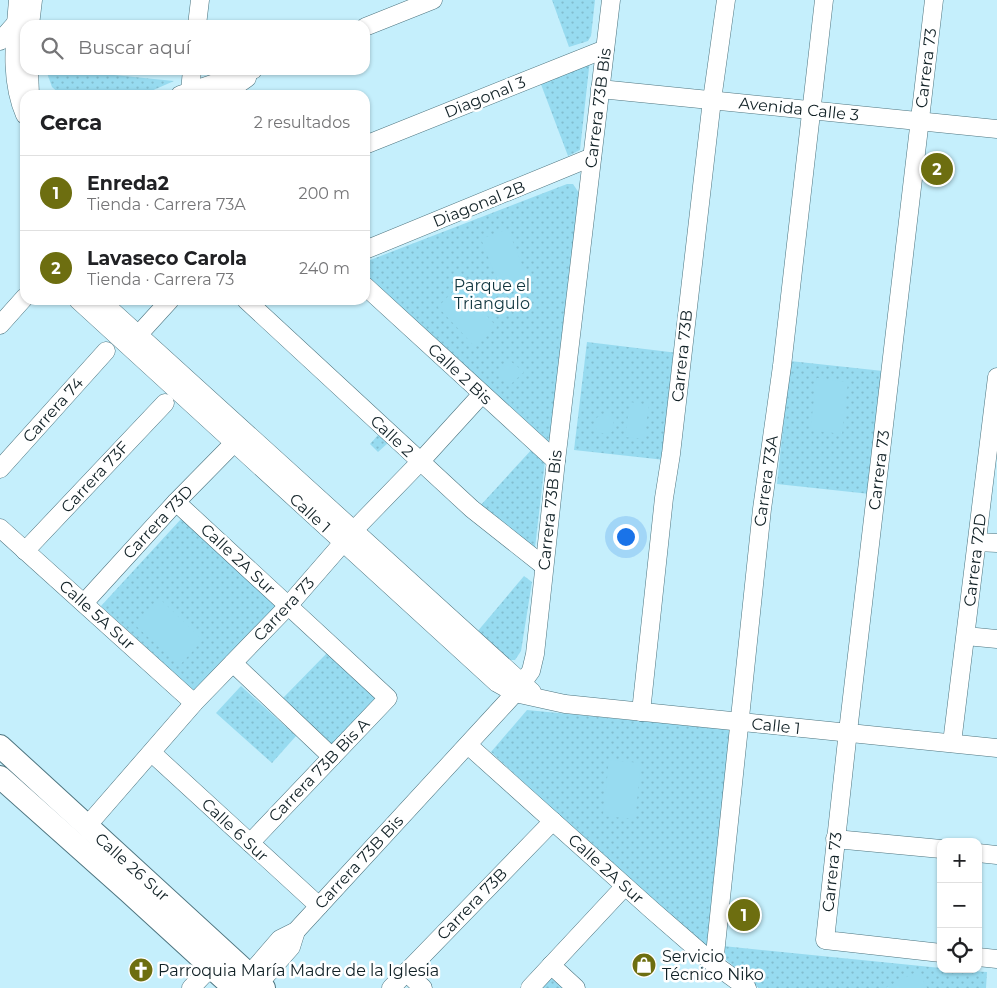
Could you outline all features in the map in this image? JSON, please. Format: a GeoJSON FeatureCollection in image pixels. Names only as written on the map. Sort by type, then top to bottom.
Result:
{"type":"FeatureCollection","features":[{"type":"Feature","properties":{"kind":"main road","name":"Calle 26 Sur"},"geometry":{"type":"LineString","coordinates":[[0,747],[87,826],[250,985]]}},
{"type":"Feature","properties":{"kind":"main road","name":"Calle 26 Sur"},"geometry":{"type":"LineString","coordinates":[[4,785],[212,967],[250,985]]}},
{"type":"Feature","properties":{"kind":"street"},"geometry":{"type":"LineString","coordinates":[[18,0],[22,20]]}},
{"type":"Feature","properties":{"kind":"street"},"geometry":{"type":"LineString","coordinates":[[25,20],[33,0]]}},
{"type":"Feature","properties":{"kind":"street"},"geometry":{"type":"LineString","coordinates":[[198,20],[200,0]]}},
{"type":"Feature","properties":{"kind":"street"},"geometry":{"type":"LineString","coordinates":[[370,25],[433,0]]}},
{"type":"Feature","properties":{"kind":"street","name":"Carrera 73B Bis"},"geometry":{"type":"LineString","coordinates":[[250,985],[291,947],[296,931],[519,689],[531,671],[535,654],[611,0]]}},
{"type":"Feature","properties":{"kind":"street","name":"Carrera 73B"},"geometry":{"type":"LineString","coordinates":[[640,712],[712,100],[726,0]]}},
{"type":"Feature","properties":{"kind":"street","name":"Carrera 73A"},"geometry":{"type":"LineString","coordinates":[[714,964],[762,509],[782,366],[824,0]]}},
{"type":"Feature","properties":{"kind":"street","name":"Carrera 73"},"geometry":{"type":"LineString","coordinates":[[934,0],[847,733],[825,940],[937,953]]}},
{"type":"Feature","properties":{"kind":"street"},"geometry":{"type":"LineString","coordinates":[[0,41],[20,26]]}},
{"type":"Feature","properties":{"kind":"street"},"geometry":{"type":"LineString","coordinates":[[20,37],[14,62],[20,103]]}},
{"type":"Feature","properties":{"kind":"street","name":"Diagonal 3"},"geometry":{"type":"LineString","coordinates":[[370,143],[605,49]]}},
{"type":"Feature","properties":{"kind":"street"},"geometry":{"type":"LineString","coordinates":[[186,90],[190,75]]}},
{"type":"Feature","properties":{"kind":"street"},"geometry":{"type":"LineString","coordinates":[[194,90],[238,75]]}},
{"type":"Feature","properties":{"kind":"street"},"geometry":{"type":"LineString","coordinates":[[230,90],[253,75]]}},
{"type":"Feature","properties":{"kind":"street","name":"Avenida Calle 3"},"geometry":{"type":"LineString","coordinates":[[600,89],[997,129]]}},
{"type":"Feature","properties":{"kind":"street","name":"Diagonal 2B"},"geometry":{"type":"LineString","coordinates":[[370,248],[592,157]]}},
{"type":"Feature","properties":{"kind":"street","name":"Calle 2 Bis"},"geometry":{"type":"LineString","coordinates":[[370,291],[556,461]]}},
{"type":"Feature","properties":{"kind":"street"},"geometry":{"type":"LineString","coordinates":[[0,325],[20,303]]}},
{"type":"Feature","properties":{"kind":"street","name":"Calle 1"},"geometry":{"type":"LineString","coordinates":[[84,305],[198,399],[348,537],[497,683],[519,689],[554,703],[997,748]]}},
{"type":"Feature","properties":{"kind":"street","name":"Calle 1"},"geometry":{"type":"LineString","coordinates":[[106,305],[139,334],[198,399],[234,443],[348,537]]}},
{"type":"Feature","properties":{"kind":"street"},"geometry":{"type":"LineString","coordinates":[[139,334],[165,305]]}},
{"type":"Feature","properties":{"kind":"street","name":"Calle 2"},"geometry":{"type":"LineString","coordinates":[[251,305],[472,509],[544,566]]}},
{"type":"Feature","properties":{"kind":"street","name":"Carrera 74"},"geometry":{"type":"LineString","coordinates":[[0,469],[106,351]]}},
{"type":"Feature","properties":{"kind":"street","name":"Carrera 72D"},"geometry":{"type":"LineString","coordinates":[[952,743],[977,542],[993,440],[997,377]]}},
{"type":"Feature","properties":{"kind":"street","name":"Carrera 73"},"geometry":{"type":"LineString","coordinates":[[87,826],[194,703],[288,606],[348,537],[482,394]]}},
{"type":"Feature","properties":{"kind":"street","name":"Carrera 73F"},"geometry":{"type":"LineString","coordinates":[[25,551],[165,403]]}},
{"type":"Feature","properties":{"kind":"street","name":"Carrera 73D"},"geometry":{"type":"LineString","coordinates":[[84,603],[176,502],[234,443]]}},
{"type":"Feature","properties":{"kind":"street","name":"Calle 2A Sur"},"geometry":{"type":"LineString","coordinates":[[176,502],[388,698]]}},
{"type":"Feature","properties":{"kind":"street","name":"Calle 5A Sur"},"geometry":{"type":"LineString","coordinates":[[0,528],[194,703]]}},
{"type":"Feature","properties":{"kind":"street"},"geometry":{"type":"LineString","coordinates":[[977,542],[997,543]]}},
{"type":"Feature","properties":{"kind":"street"},"geometry":{"type":"LineString","coordinates":[[966,636],[997,640]]}},
{"type":"Feature","properties":{"kind":"street"},"geometry":{"type":"LineString","coordinates":[[233,663],[332,757]]}},
{"type":"Feature","properties":{"kind":"street","name":"Carrera 73B Bis A"},"geometry":{"type":"LineString","coordinates":[[250,843],[388,698]]}},
{"type":"Feature","properties":{"kind":"street","name":"Calle 2A Sur"},"geometry":{"type":"LineString","coordinates":[[468,744],[714,964],[747,988]]}},
{"type":"Feature","properties":{"kind":"street","name":"Calle 6 Sur"},"geometry":{"type":"LineString","coordinates":[[152,753],[319,906]]}},
{"type":"Feature","properties":{"kind":"street","name":"Carrera 73B"},"geometry":{"type":"LineString","coordinates":[[391,988],[553,821]]}},
{"type":"Feature","properties":{"kind":"street"},"geometry":{"type":"LineString","coordinates":[[835,839],[937,849]]}},
{"type":"Feature","properties":{"kind":"street"},"geometry":{"type":"LineString","coordinates":[[982,853],[997,855]]}},
{"type":"Feature","properties":{"kind":"street"},"geometry":{"type":"LineString","coordinates":[[530,988],[625,886]]}},
{"type":"Feature","properties":{"kind":"street"},"geometry":{"type":"LineString","coordinates":[[982,957],[997,959]]}},
{"type":"Feature","properties":{"kind":"street"},"geometry":{"type":"LineString","coordinates":[[552,965],[576,988]]}},
{"type":"Feature","properties":{"kind":"street"},"geometry":{"type":"LineString","coordinates":[[191,988],[212,967]]}},
{"type":"Feature","properties":{"kind":"street"},"geometry":{"type":"LineString","coordinates":[[406,972],[423,988]]}},
{"type":"Feature","properties":{"kind":"green space"},"geometry":{"type":"Polygon","coordinates":[[[552,0],[595,0],[591,36],[588,41],[569,47],[552,0]]]}},
{"type":"Feature","properties":{"kind":"green space"},"geometry":{"type":"Polygon","coordinates":[[[590,59],[580,150],[568,156],[539,79],[590,59]]]}},
{"type":"Feature","properties":{"kind":"green space"},"geometry":{"type":"Polygon","coordinates":[[[48,75],[114,75],[174,81],[153,90],[55,90],[52,87],[48,75]]]}},
{"type":"Feature","properties":{"kind":"green space","name":"Parque el Triangulo"},"geometry":{"type":"Polygon","coordinates":[[[567,184],[573,184],[579,193],[552,443],[547,447],[370,284],[370,260],[567,184]]]}},
{"type":"Feature","properties":{"kind":"green space"},"geometry":{"type":"Polygon","coordinates":[[[508,229],[528,280],[501,289],[481,239],[508,229]]]}},
{"type":"Feature","properties":{"kind":"green space"},"geometry":{"type":"Polygon","coordinates":[[[459,285],[497,327],[475,347],[438,307],[459,285]]]}},
{"type":"Feature","properties":{"kind":"green space"},"geometry":{"type":"Polygon","coordinates":[[[587,342],[678,353],[665,460],[574,450],[587,342]]]}},
{"type":"Feature","properties":{"kind":"green space"},"geometry":{"type":"Polygon","coordinates":[[[509,360],[524,372],[511,384],[499,372],[509,360]]]}},
{"type":"Feature","properties":{"kind":"green space"},"geometry":{"type":"Polygon","coordinates":[[[790,361],[883,371],[870,494],[777,484],[790,361]]]}},
{"type":"Feature","properties":{"kind":"green space"},"geometry":{"type":"Polygon","coordinates":[[[817,378],[848,382],[842,434],[810,430],[817,378]]]}},
{"type":"Feature","properties":{"kind":"green space"},"geometry":{"type":"Polygon","coordinates":[[[630,402],[649,405],[644,439],[625,437],[630,402]]]}},
{"type":"Feature","properties":{"kind":"green space"},"geometry":{"type":"Polygon","coordinates":[[[601,415],[608,415],[614,420],[612,432],[605,434],[598,432],[595,426],[595,419],[601,415]]]}},
{"type":"Feature","properties":{"kind":"green space"},"geometry":{"type":"Polygon","coordinates":[[[379,434],[388,443],[378,452],[370,444],[379,434]]]}},
{"type":"Feature","properties":{"kind":"green space"},"geometry":{"type":"Polygon","coordinates":[[[534,447],[545,461],[535,548],[479,507],[534,447]]]}},
{"type":"Feature","properties":{"kind":"green space"},"geometry":{"type":"Polygon","coordinates":[[[182,518],[277,605],[196,693],[101,606],[182,518]]]}},
{"type":"Feature","properties":{"kind":"green space"},"geometry":{"type":"Polygon","coordinates":[[[524,576],[532,582],[521,651],[515,660],[510,660],[477,632],[524,576]]]}},
{"type":"Feature","properties":{"kind":"green space"},"geometry":{"type":"Polygon","coordinates":[[[159,598],[203,640],[179,666],[134,624],[159,598]]]}},
{"type":"Feature","properties":{"kind":"green space"},"geometry":{"type":"Polygon","coordinates":[[[329,651],[377,698],[332,745],[283,698],[329,651]]]}},
{"type":"Feature","properties":{"kind":"green space"},"geometry":{"type":"Polygon","coordinates":[[[241,686],[296,736],[272,763],[216,713],[241,686]]]}},
{"type":"Feature","properties":{"kind":"green space"},"geometry":{"type":"Polygon","coordinates":[[[527,710],[734,730],[710,952],[491,752],[527,710]]]}},
{"type":"Feature","properties":{"kind":"green space"},"geometry":{"type":"Polygon","coordinates":[[[609,760],[641,763],[635,819],[603,816],[609,760]]]}},
{"type":"Feature","properties":{"kind":"green space"},"geometry":{"type":"Polygon","coordinates":[[[723,946],[937,968],[937,973],[987,972],[986,988],[759,988],[723,957],[723,946]]]}},
{"type":"Feature","properties":{"kind":"green space"},"geometry":{"type":"Polygon","coordinates":[[[918,971],[927,988],[885,988],[918,971]]]}},
{"type":"Feature","properties":{"kind":"green space"},"geometry":{"type":"Polygon","coordinates":[[[551,973],[567,988],[536,988],[551,973]]]}},
{"type":"Feature","properties":{"kind":"place","name":"Lavaseco Carola"},"geometry":{"type":"Point","coordinates":[937,169]}},
{"type":"Feature","properties":{"kind":"place","name":"Enreda2"},"geometry":{"type":"Point","coordinates":[744,915]}},
{"type":"Feature","properties":{"kind":"place","name":"Servicio Técnico Niko"},"geometry":{"type":"Point","coordinates":[644,965]}},
{"type":"Feature","properties":{"kind":"place","name":"Parroquia María Madre de la Iglesia"},"geometry":{"type":"Point","coordinates":[141,970]}}]}
